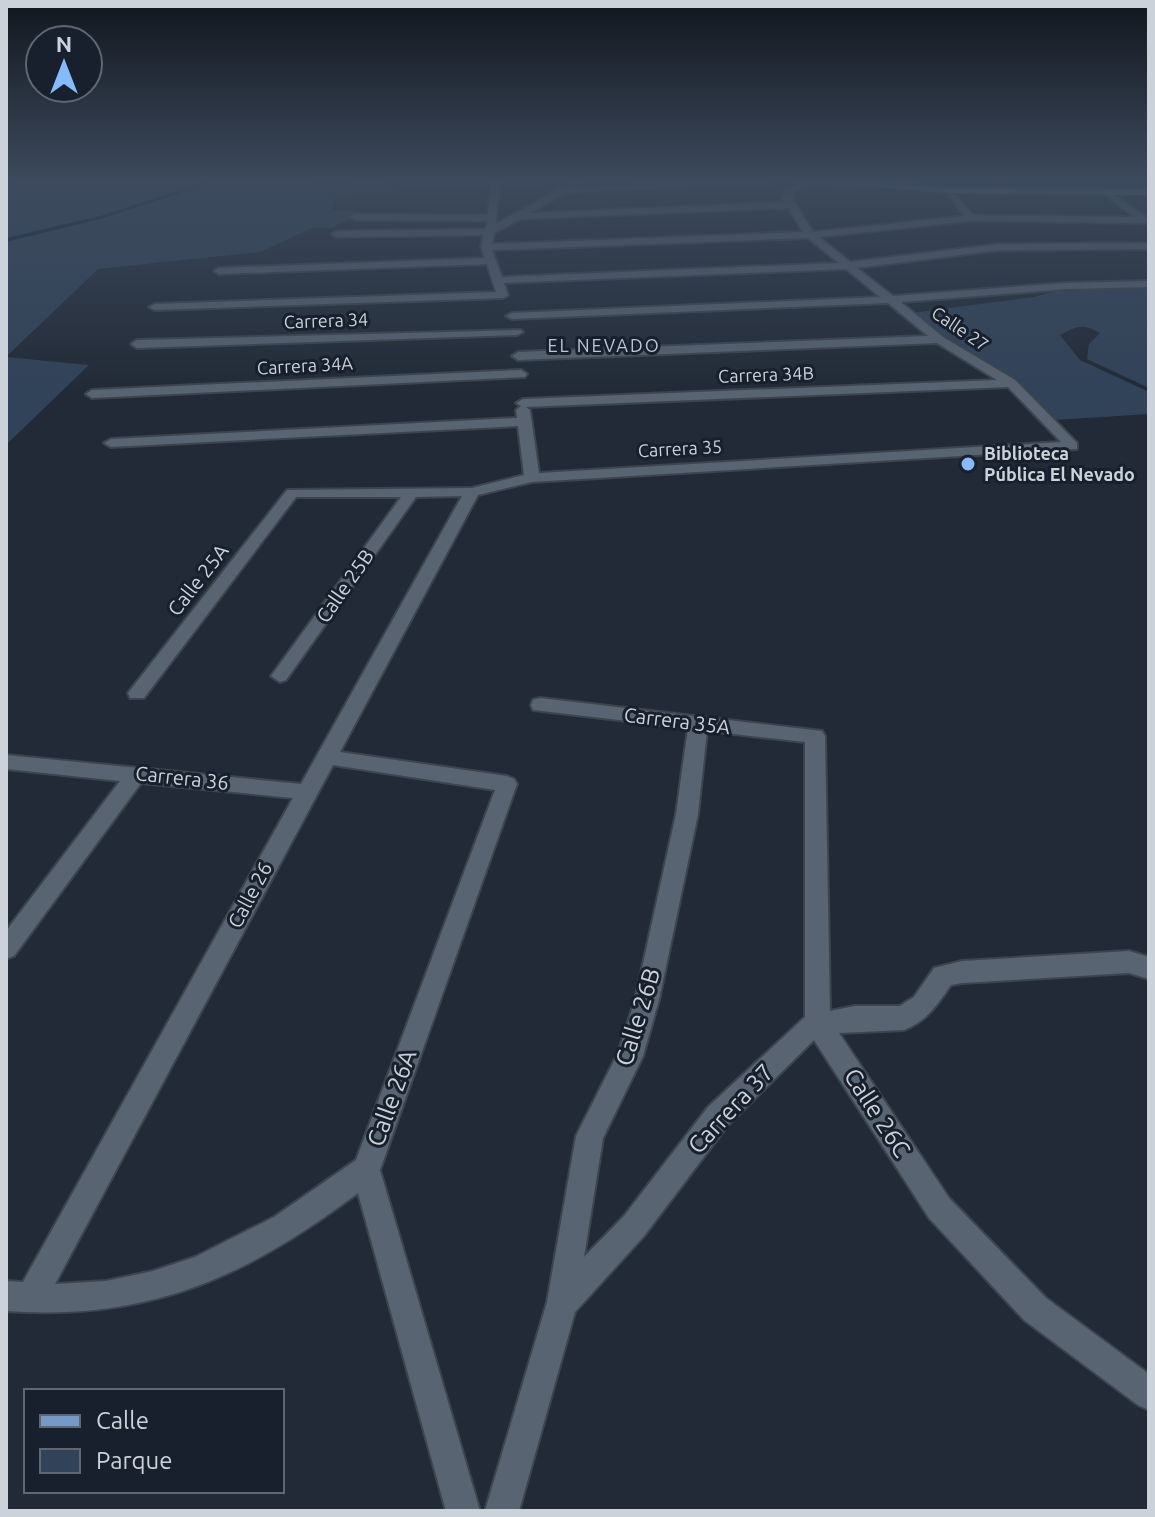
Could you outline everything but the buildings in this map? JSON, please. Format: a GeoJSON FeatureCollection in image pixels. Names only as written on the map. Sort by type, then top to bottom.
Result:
{"type":"FeatureCollection","features":[{"type":"Feature","properties":{"kind":"street"},"geometry":{"type":"LineString","coordinates":[[488,252],[517,332],[532,478]]}},
{"type":"Feature","properties":{"kind":"street","name":"Calle 27"},"geometry":{"type":"LineString","coordinates":[[830,252],[939,339],[1011,383],[1072,446]]}},
{"type":"Feature","properties":{"kind":"street"},"geometry":{"type":"LineString","coordinates":[[498,280],[847,266],[961,252]]}},
{"type":"Feature","properties":{"kind":"street"},"geometry":{"type":"LineString","coordinates":[[219,271],[491,261]]}},
{"type":"Feature","properties":{"kind":"street"},"geometry":{"type":"LineString","coordinates":[[512,316],[890,300],[1066,286],[1149,284]]}},
{"type":"Feature","properties":{"kind":"street"},"geometry":{"type":"LineString","coordinates":[[155,307],[503,295]]}},
{"type":"Feature","properties":{"kind":"street","name":"Carrera 34"},"geometry":{"type":"LineString","coordinates":[[137,344],[517,332]]}},
{"type":"Feature","properties":{"kind":"street"},"geometry":{"type":"LineString","coordinates":[[518,356],[939,339]]}},
{"type":"Feature","properties":{"kind":"street","name":"Carrera 34A"},"geometry":{"type":"LineString","coordinates":[[92,394],[521,374]]}},
{"type":"Feature","properties":{"kind":"street","name":"Carrera 34B"},"geometry":{"type":"LineString","coordinates":[[523,403],[1011,383]]}},
{"type":"Feature","properties":{"kind":"street"},"geometry":{"type":"LineString","coordinates":[[111,443],[524,422]]}},
{"type":"Feature","properties":{"kind":"street","name":"Carrera 35"},"geometry":{"type":"LineString","coordinates":[[292,493],[410,495],[472,492],[532,478],[1072,446]]}},
{"type":"Feature","properties":{"kind":"street","name":"Calle 26"},"geometry":{"type":"LineString","coordinates":[[18,1297],[326,757],[472,492]]}},
{"type":"Feature","properties":{"kind":"street","name":"Calle 25A"},"geometry":{"type":"LineString","coordinates":[[137,693],[292,493]]}},
{"type":"Feature","properties":{"kind":"street","name":"Calle 25B"},"geometry":{"type":"LineString","coordinates":[[280,676],[410,495]]}},
{"type":"Feature","properties":{"kind":"street","name":"Carrera 35A"},"geometry":{"type":"LineString","coordinates":[[540,705],[815,736],[818,1023]]}},
{"type":"Feature","properties":{"kind":"street","name":"Calle 26B"},"geometry":{"type":"LineString","coordinates":[[562,1303],[590,1136],[630,1056],[647,1000],[687,814],[698,725]]}},
{"type":"Feature","properties":{"kind":"street","name":"Calle 26A"},"geometry":{"type":"LineString","coordinates":[[326,757],[507,784],[366,1170],[463,1511]]}},
{"type":"Feature","properties":{"kind":"street","name":"Carrera 36"},"geometry":{"type":"LineString","coordinates":[[6,762],[306,792]]}},
{"type":"Feature","properties":{"kind":"street"},"geometry":{"type":"LineString","coordinates":[[6,949],[137,773]]}},
{"type":"Feature","properties":{"kind":"street"},"geometry":{"type":"LineString","coordinates":[[818,1023],[904,1018],[923,1005],[943,976],[962,972],[1129,962],[1149,968]]}},
{"type":"Feature","properties":{"kind":"street","name":"Carrera 37"},"geometry":{"type":"LineString","coordinates":[[502,1511],[562,1303],[634,1226],[718,1116],[818,1023]]}},
{"type":"Feature","properties":{"kind":"street","name":"Calle 26C"},"geometry":{"type":"LineString","coordinates":[[818,1023],[939,1208],[1035,1309],[1149,1394]]}},
{"type":"Feature","properties":{"kind":"street"},"geometry":{"type":"LineString","coordinates":[[18,1297],[106,1296],[182,1279],[256,1246],[366,1170]]}},
{"type":"Feature","properties":{"kind":"green space"},"geometry":{"type":"Polygon","coordinates":[[[6,252],[260,252],[260,252],[98,269],[6,357],[6,252]]]}},
{"type":"Feature","properties":{"kind":"green space"},"geometry":{"type":"Polygon","coordinates":[[[1073,286],[1149,289],[1149,388],[1087,359],[1089,344],[1100,333],[1080,327],[1060,335],[1080,360],[1149,392],[1149,414],[1054,420],[912,313],[1034,297],[1073,286]]]}},
{"type":"Feature","properties":{"kind":"green space"},"geometry":{"type":"Polygon","coordinates":[[[6,357],[89,365],[6,445],[6,357]]]}},
{"type":"Feature","properties":{"kind":"place","name":"Biblioteca Pública El Nevado"},"geometry":{"type":"Point","coordinates":[968,464]}},
{"type":"Feature","properties":{"kind":"district","name":"EL NEVADO"},"geometry":{"type":"Point","coordinates":[604,346]}}]}
